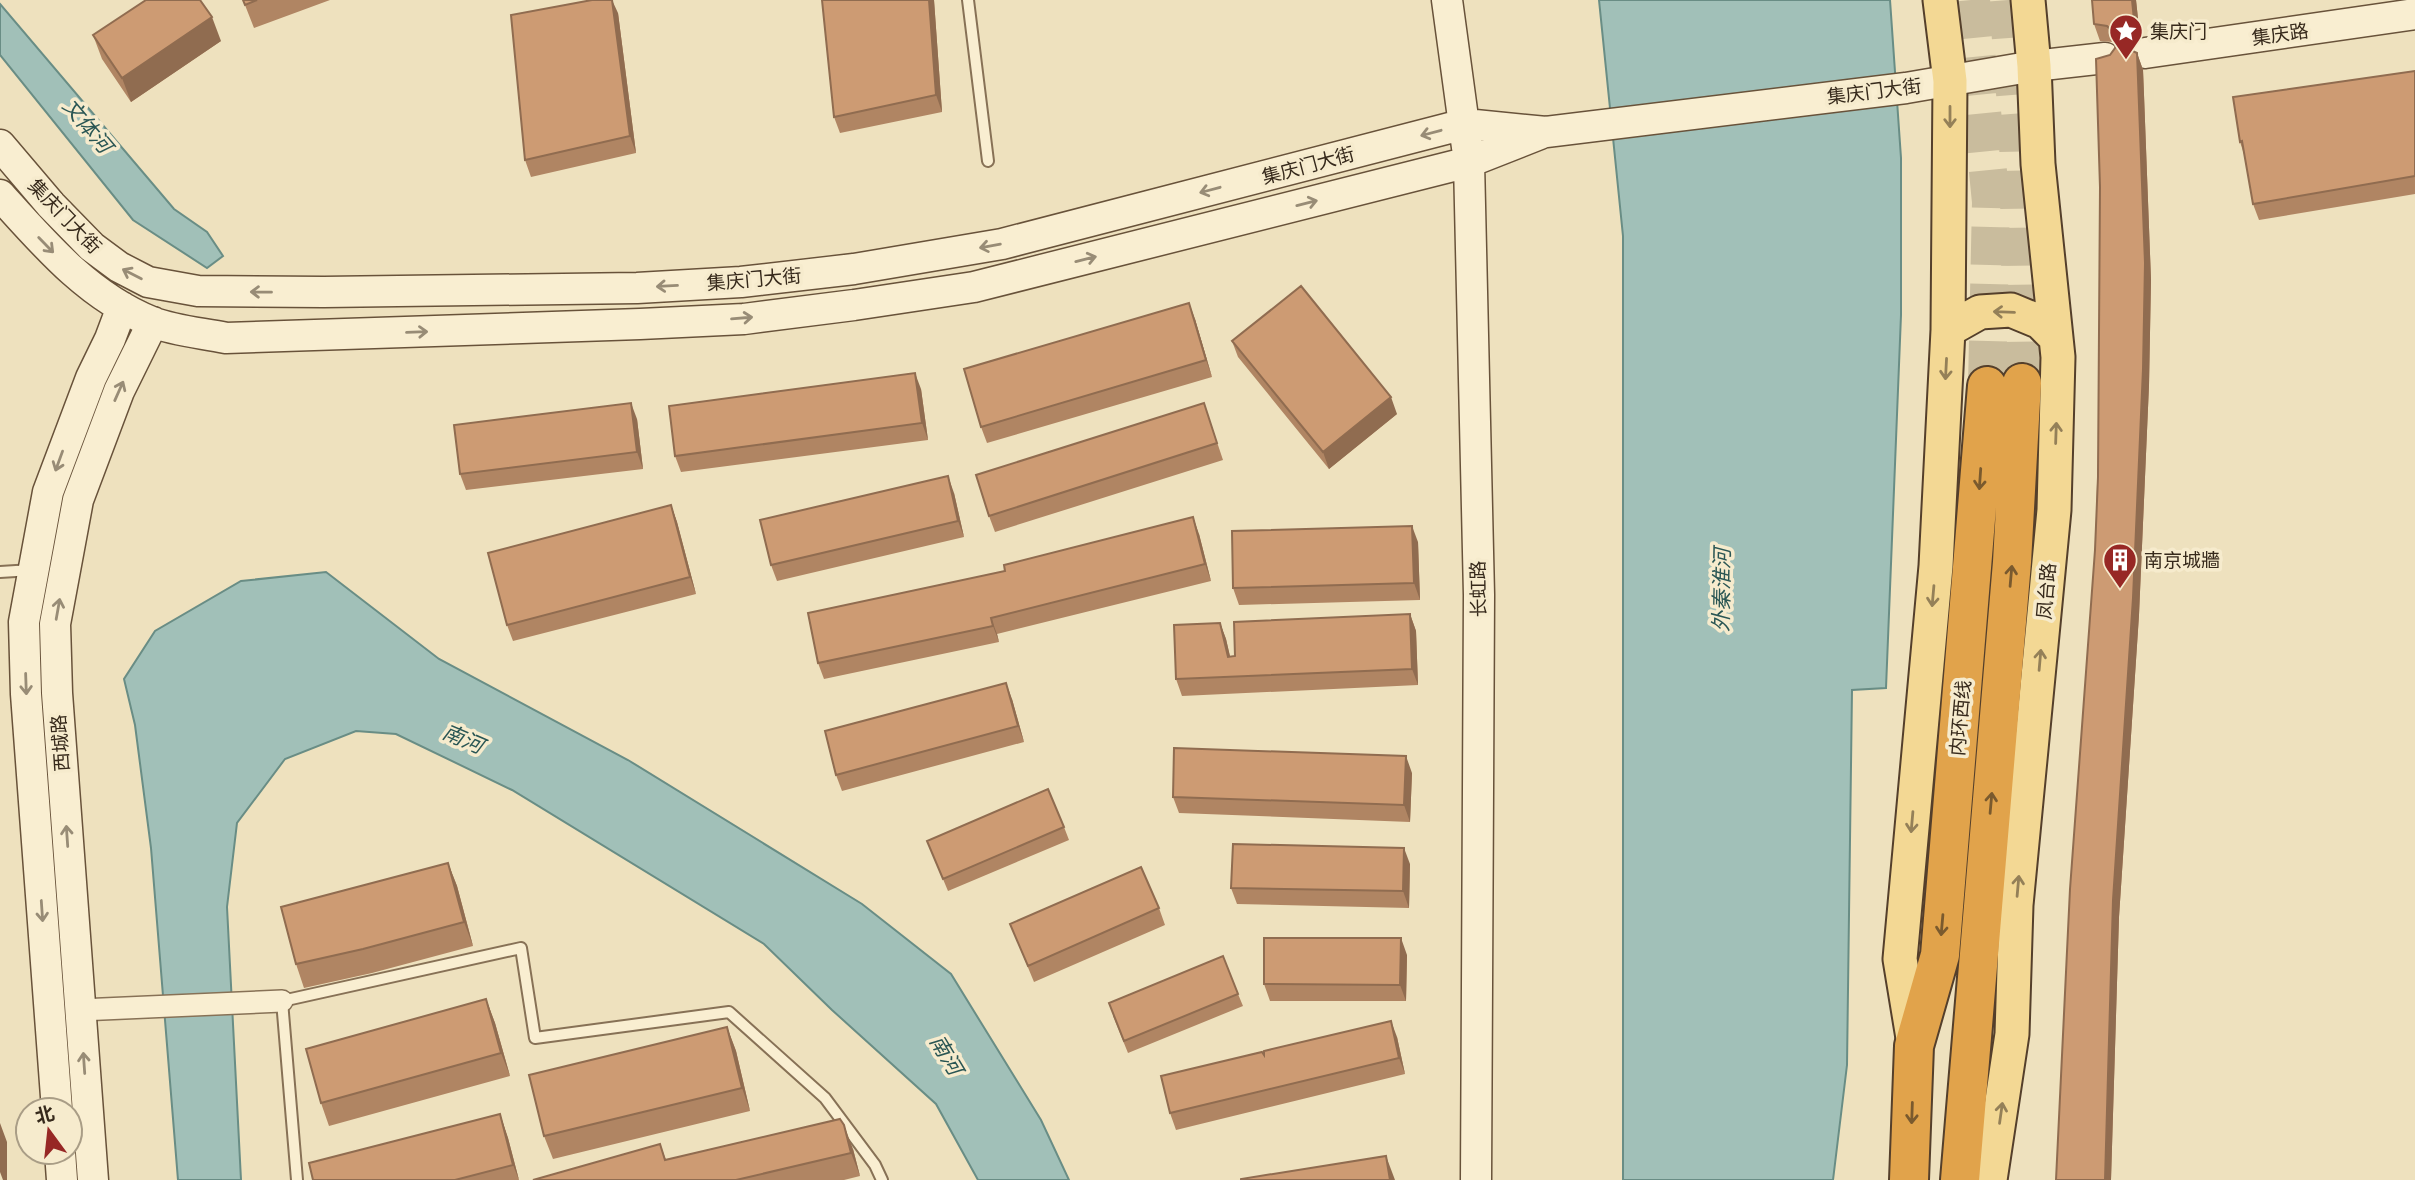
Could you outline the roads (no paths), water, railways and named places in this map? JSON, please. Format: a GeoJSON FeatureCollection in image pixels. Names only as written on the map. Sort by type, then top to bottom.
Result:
{"type":"FeatureCollection","features":[{"type":"Feature","properties":{"kind":"highway","name":"内环西线"},"geometry":{"type":"LineString","coordinates":[[1909,1180],[1914,1046],[1940,955],[2004,384],[2012,562],[1971,1042]]}},
{"type":"Feature","properties":{"kind":"highway"},"geometry":{"type":"LineString","coordinates":[[1960,1180],[1971,1042]]}},
{"type":"Feature","properties":{"kind":"highway"},"geometry":{"type":"LineString","coordinates":[[1971,1042],[1976,1180]]}},
{"type":"Feature","properties":{"kind":"main road","name":"长虹路"},"geometry":{"type":"LineString","coordinates":[[1447,0],[1469,162],[1479,595],[1476,1180]]}},
{"type":"Feature","properties":{"kind":"main road"},"geometry":{"type":"LineString","coordinates":[[1914,1046],[1900,959],[1936,566],[1948,330],[1950,81],[1940,0]]}},
{"type":"Feature","properties":{"kind":"main road","name":"凤台路"},"geometry":{"type":"LineString","coordinates":[[1990,1180],[2012,1034],[2016,905],[2054,510],[2058,357],[2039,164],[2028,0]]}},
{"type":"Feature","properties":{"kind":"main road","name":"集庆路"},"geometry":{"type":"LineString","coordinates":[[2146,53],[2415,14]]}},
{"type":"Feature","properties":{"kind":"main road"},"geometry":{"type":"LineString","coordinates":[[2034,66],[2105,58]]}},
{"type":"Feature","properties":{"kind":"main road","name":"集庆门大街"},"geometry":{"type":"LineString","coordinates":[[0,145],[51,205],[92,247],[119,267],[148,282],[198,291],[637,288],[741,282],[855,269],[1002,244],[1465,124],[1556,131],[1906,88],[2034,66]]}},
{"type":"Feature","properties":{"kind":"main road","name":"集庆门大街"},"geometry":{"type":"LineString","coordinates":[[0,195],[67,267],[122,307],[153,322],[226,338],[640,324],[744,318],[961,289],[1469,162],[1556,131]]}},
{"type":"Feature","properties":{"kind":"main road","name":"西城路"},"geometry":{"type":"LineString","coordinates":[[56,1096],[26,694],[24,622],[48,492],[90,378],[110,340],[122,307]]}},
{"type":"Feature","properties":{"kind":"main road"},"geometry":{"type":"LineString","coordinates":[[1948,330],[1980,312],[2011,310],[2040,322],[2056,338]]}},
{"type":"Feature","properties":{"kind":"main road","name":"西城路"},"geometry":{"type":"LineString","coordinates":[[93,1180],[57,693],[55,624],[78,500],[119,391],[153,322]]}},
{"type":"Feature","properties":{"kind":"street"},"geometry":{"type":"LineString","coordinates":[[80,1010],[282,1001]]}},
{"type":"Feature","properties":{"kind":"lane"},"geometry":{"type":"LineString","coordinates":[[968,0],[988,161]]}},
{"type":"Feature","properties":{"kind":"lane"},"geometry":{"type":"LineString","coordinates":[[0,572],[33,570]]}},
{"type":"Feature","properties":{"kind":"lane"},"geometry":{"type":"LineString","coordinates":[[297,1180],[282,1001],[521,948],[535,1038],[729,1012],[825,1098],[875,1164],[882,1180]]}},
{"type":"Feature","properties":{"kind":"water","name":"外秦淮河"},"geometry":{"type":"Polygon","coordinates":[[[1599,0],[1890,0],[1901,158],[1901,315],[1886,688],[1852,690],[1847,1065],[1833,1180],[1623,1180],[1623,236],[1599,0]]]}},
{"type":"Feature","properties":{"kind":"water","name":"文体河"},"geometry":{"type":"Polygon","coordinates":[[[0,4],[174,209],[207,232],[223,256],[207,268],[133,220],[0,55],[0,4]]]}},
{"type":"Feature","properties":{"kind":"water","name":"南河"},"geometry":{"type":"Polygon","coordinates":[[[326,572],[439,659],[628,760],[862,904],[951,974],[1041,1120],[1069,1180],[978,1180],[936,1104],[764,944],[512,790],[396,734],[356,731],[285,759],[237,823],[227,907],[241,1180],[178,1180],[151,848],[135,725],[124,679],[155,631],[241,581],[326,572]]]}},
{"type":"Feature","properties":{"kind":"tunnel"},"geometry":{"type":"LineString","coordinates":[[1971,0],[1991,202],[1987,386]]}},
{"type":"Feature","properties":{"kind":"tunnel"},"geometry":{"type":"LineString","coordinates":[[2008,0],[2018,132],[2022,383]]}},
{"type":"Feature","properties":{"kind":"place","name":"集庆门"},"geometry":{"type":"Point","coordinates":[2126,61]}},
{"type":"Feature","properties":{"kind":"place","name":"南京城牆"},"geometry":{"type":"Point","coordinates":[2120,590]}}]}
